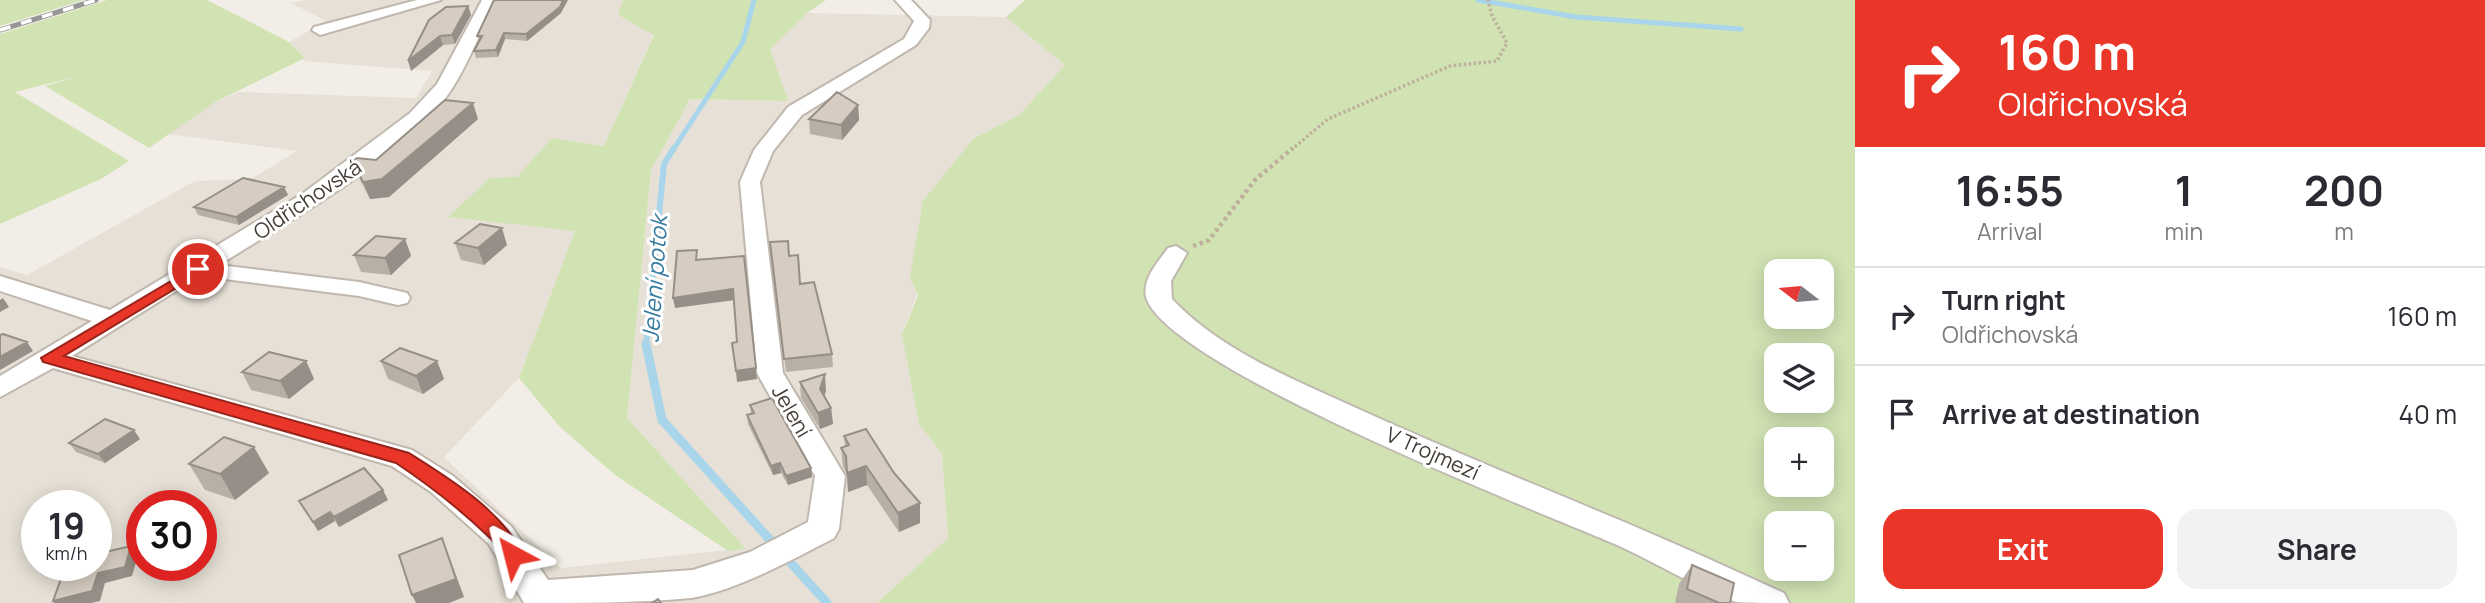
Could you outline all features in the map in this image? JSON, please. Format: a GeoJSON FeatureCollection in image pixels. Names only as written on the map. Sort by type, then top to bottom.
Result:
{"type":"FeatureCollection","features":[{"type":"Feature","properties":{"kind":"street"},"geometry":{"type":"LineString","coordinates":[[320,30],[434,0]]}},
{"type":"Feature","properties":{"kind":"street","name":"Oldřichovská"},"geometry":{"type":"LineString","coordinates":[[0,388],[310,200],[378,150],[417,117],[450,76],[489,0]]}},
{"type":"Feature","properties":{"kind":"street","name":"Jelení"},"geometry":{"type":"LineString","coordinates":[[540,599],[598,597],[693,584],[761,561],[823,529],[830,476],[771,373],[750,182],[764,150],[795,111],[910,42],[922,20],[902,0]]}},
{"type":"Feature","properties":{"kind":"street","name":"V Trojmezí"},"geometry":{"type":"LineString","coordinates":[[1176,253],[1160,275],[1157,289],[1160,300],[1184,330],[1220,353],[1452,462],[1632,538],[1772,603]]}},
{"type":"Feature","properties":{"kind":"street"},"geometry":{"type":"LineString","coordinates":[[198,269],[359,289],[398,298]]}},
{"type":"Feature","properties":{"kind":"street"},"geometry":{"type":"LineString","coordinates":[[0,282],[112,319]]}},
{"type":"Feature","properties":{"kind":"street"},"geometry":{"type":"LineString","coordinates":[[49,358],[402,458],[442,484],[500,535],[540,599]]}},
{"type":"Feature","properties":{"kind":"path"},"geometry":{"type":"LineString","coordinates":[[1176,253],[1209,240],[1255,180],[1328,119],[1450,66],[1497,61],[1507,43],[1492,16],[1488,0]]}},
{"type":"Feature","properties":{"kind":"shaded area"},"geometry":{"type":"Polygon","coordinates":[[[305,0],[623,0],[618,15],[654,34],[604,146],[552,138],[517,178],[449,216],[575,231],[519,378],[444,457],[561,568],[745,548],[627,418],[651,170],[690,99],[788,101],[770,49],[807,13],[1006,17],[1065,65],[1019,115],[973,139],[902,335],[919,424],[942,454],[948,538],[877,603],[0,603],[0,267],[27,275],[195,181],[251,179],[297,151],[168,134],[215,102],[239,92],[416,98],[432,71],[303,61],[305,58],[289,42],[326,21],[291,3],[305,0]]]}},
{"type":"Feature","properties":{"kind":"green space"},"geometry":{"type":"Polygon","coordinates":[[[0,0],[84,0],[0,26],[0,0]]]}},
{"type":"Feature","properties":{"kind":"green space"},"geometry":{"type":"Polygon","coordinates":[[[107,0],[207,0],[289,42],[305,58],[215,102],[149,148],[45,86],[79,76],[15,92],[129,161],[101,179],[0,224],[0,34],[107,0]]]}},
{"type":"Feature","properties":{"kind":"green space"},"geometry":{"type":"Polygon","coordinates":[[[623,0],[826,0],[807,13],[770,49],[788,101],[690,99],[651,170],[627,418],[746,549],[728,551],[615,475],[559,426],[519,378],[575,231],[448,217],[490,178],[517,177],[552,138],[604,146],[654,35],[618,15],[623,0]]]}},
{"type":"Feature","properties":{"kind":"green space"},"geometry":{"type":"Polygon","coordinates":[[[1025,0],[1855,0],[1855,603],[877,603],[948,538],[942,454],[919,424],[902,335],[918,295],[910,276],[923,201],[973,139],[1019,115],[1065,65],[1006,17],[1025,0]]]}},
{"type":"Feature","properties":{"kind":"building"},"geometry":{"type":"Polygon","coordinates":[[[494,0],[563,0],[560,7],[526,34],[504,33],[496,50],[474,51],[482,36],[477,36],[494,0]]]}},
{"type":"Feature","properties":{"kind":"building"},"geometry":{"type":"Polygon","coordinates":[[[468,6],[452,35],[440,36],[408,61],[429,20],[446,7],[468,6]]]}},
{"type":"Feature","properties":{"kind":"building"},"geometry":{"type":"Polygon","coordinates":[[[837,92],[858,105],[841,125],[809,119],[837,92]]]}},
{"type":"Feature","properties":{"kind":"building"},"geometry":{"type":"Polygon","coordinates":[[[445,100],[473,103],[382,179],[363,182],[353,161],[357,158],[376,160],[445,100]]]}},
{"type":"Feature","properties":{"kind":"building"},"geometry":{"type":"Polygon","coordinates":[[[243,178],[284,187],[236,217],[194,207],[243,178]]]}},
{"type":"Feature","properties":{"kind":"building"},"geometry":{"type":"Polygon","coordinates":[[[480,224],[502,228],[478,248],[455,243],[480,224]]]}},
{"type":"Feature","properties":{"kind":"building"},"geometry":{"type":"Polygon","coordinates":[[[376,236],[405,239],[385,258],[354,255],[376,236]]]}},
{"type":"Feature","properties":{"kind":"building"},"geometry":{"type":"Polygon","coordinates":[[[788,241],[789,256],[798,255],[800,284],[814,282],[832,354],[784,359],[770,242],[788,241]]]}},
{"type":"Feature","properties":{"kind":"building"},"geometry":{"type":"Polygon","coordinates":[[[697,250],[696,260],[744,256],[756,368],[736,371],[732,343],[737,342],[733,289],[673,298],[677,251],[697,250]]]}},
{"type":"Feature","properties":{"kind":"building"},"geometry":{"type":"Polygon","coordinates":[[[0,335],[27,342],[0,357],[0,335]]]}},
{"type":"Feature","properties":{"kind":"building"},"geometry":{"type":"Polygon","coordinates":[[[400,348],[437,361],[416,376],[381,361],[400,348]]]}},
{"type":"Feature","properties":{"kind":"building"},"geometry":{"type":"Polygon","coordinates":[[[269,352],[306,361],[280,381],[242,372],[269,352]]]}},
{"type":"Feature","properties":{"kind":"building"},"geometry":{"type":"Polygon","coordinates":[[[825,374],[820,389],[831,408],[818,413],[800,382],[825,374]]]}},
{"type":"Feature","properties":{"kind":"building"},"geometry":{"type":"Polygon","coordinates":[[[772,398],[811,468],[786,476],[780,463],[771,466],[747,415],[754,413],[750,405],[772,398]]]}},
{"type":"Feature","properties":{"kind":"building"},"geometry":{"type":"Polygon","coordinates":[[[105,419],[134,430],[98,454],[69,443],[105,419]]]}},
{"type":"Feature","properties":{"kind":"building"},"geometry":{"type":"Polygon","coordinates":[[[866,429],[894,473],[920,503],[898,513],[866,466],[847,473],[846,456],[841,448],[849,445],[844,436],[866,429]]]}},
{"type":"Feature","properties":{"kind":"building"},"geometry":{"type":"Polygon","coordinates":[[[224,437],[254,447],[220,474],[189,464],[224,437]]]}},
{"type":"Feature","properties":{"kind":"building"},"geometry":{"type":"Polygon","coordinates":[[[364,468],[383,490],[334,517],[330,512],[313,522],[299,501],[364,468]]]}},
{"type":"Feature","properties":{"kind":"building"},"geometry":{"type":"Polygon","coordinates":[[[442,538],[456,579],[412,595],[399,555],[442,538]]]}},
{"type":"Feature","properties":{"kind":"building"},"geometry":{"type":"Polygon","coordinates":[[[126,547],[125,567],[112,570],[112,550],[126,547]]]}},
{"type":"Feature","properties":{"kind":"building"},"geometry":{"type":"Polygon","coordinates":[[[1692,565],[1734,583],[1730,603],[1719,603],[1687,589],[1692,565]]]}},
{"type":"Feature","properties":{"kind":"building"},"geometry":{"type":"Polygon","coordinates":[[[60,581],[95,581],[92,591],[53,601],[60,581]]]}},
{"type":"Feature","properties":{"kind":"waterway","name":"Jelení potok"},"geometry":{"type":"LineString","coordinates":[[673,150],[743,42],[754,0]]}},
{"type":"Feature","properties":{"kind":"waterway"},"geometry":{"type":"LineString","coordinates":[[1478,0],[1576,17],[1741,29]]}},
{"type":"Feature","properties":{"kind":"waterway","name":"Jelení potok"},"geometry":{"type":"LineString","coordinates":[[646,345],[664,164],[674,148]]}},
{"type":"Feature","properties":{"kind":"waterway","name":"Jelení potok"},"geometry":{"type":"LineString","coordinates":[[646,345],[662,420],[827,603]]}},
{"type":"Feature","properties":{"kind":"railway"},"geometry":{"type":"LineString","coordinates":[[0,30],[96,0]]}},
{"type":"Feature","properties":{"kind":"route"},"geometry":{"type":"LineString","coordinates":[[198,269],[49,358],[402,458],[442,484],[500,535],[513,555]]}}]}
